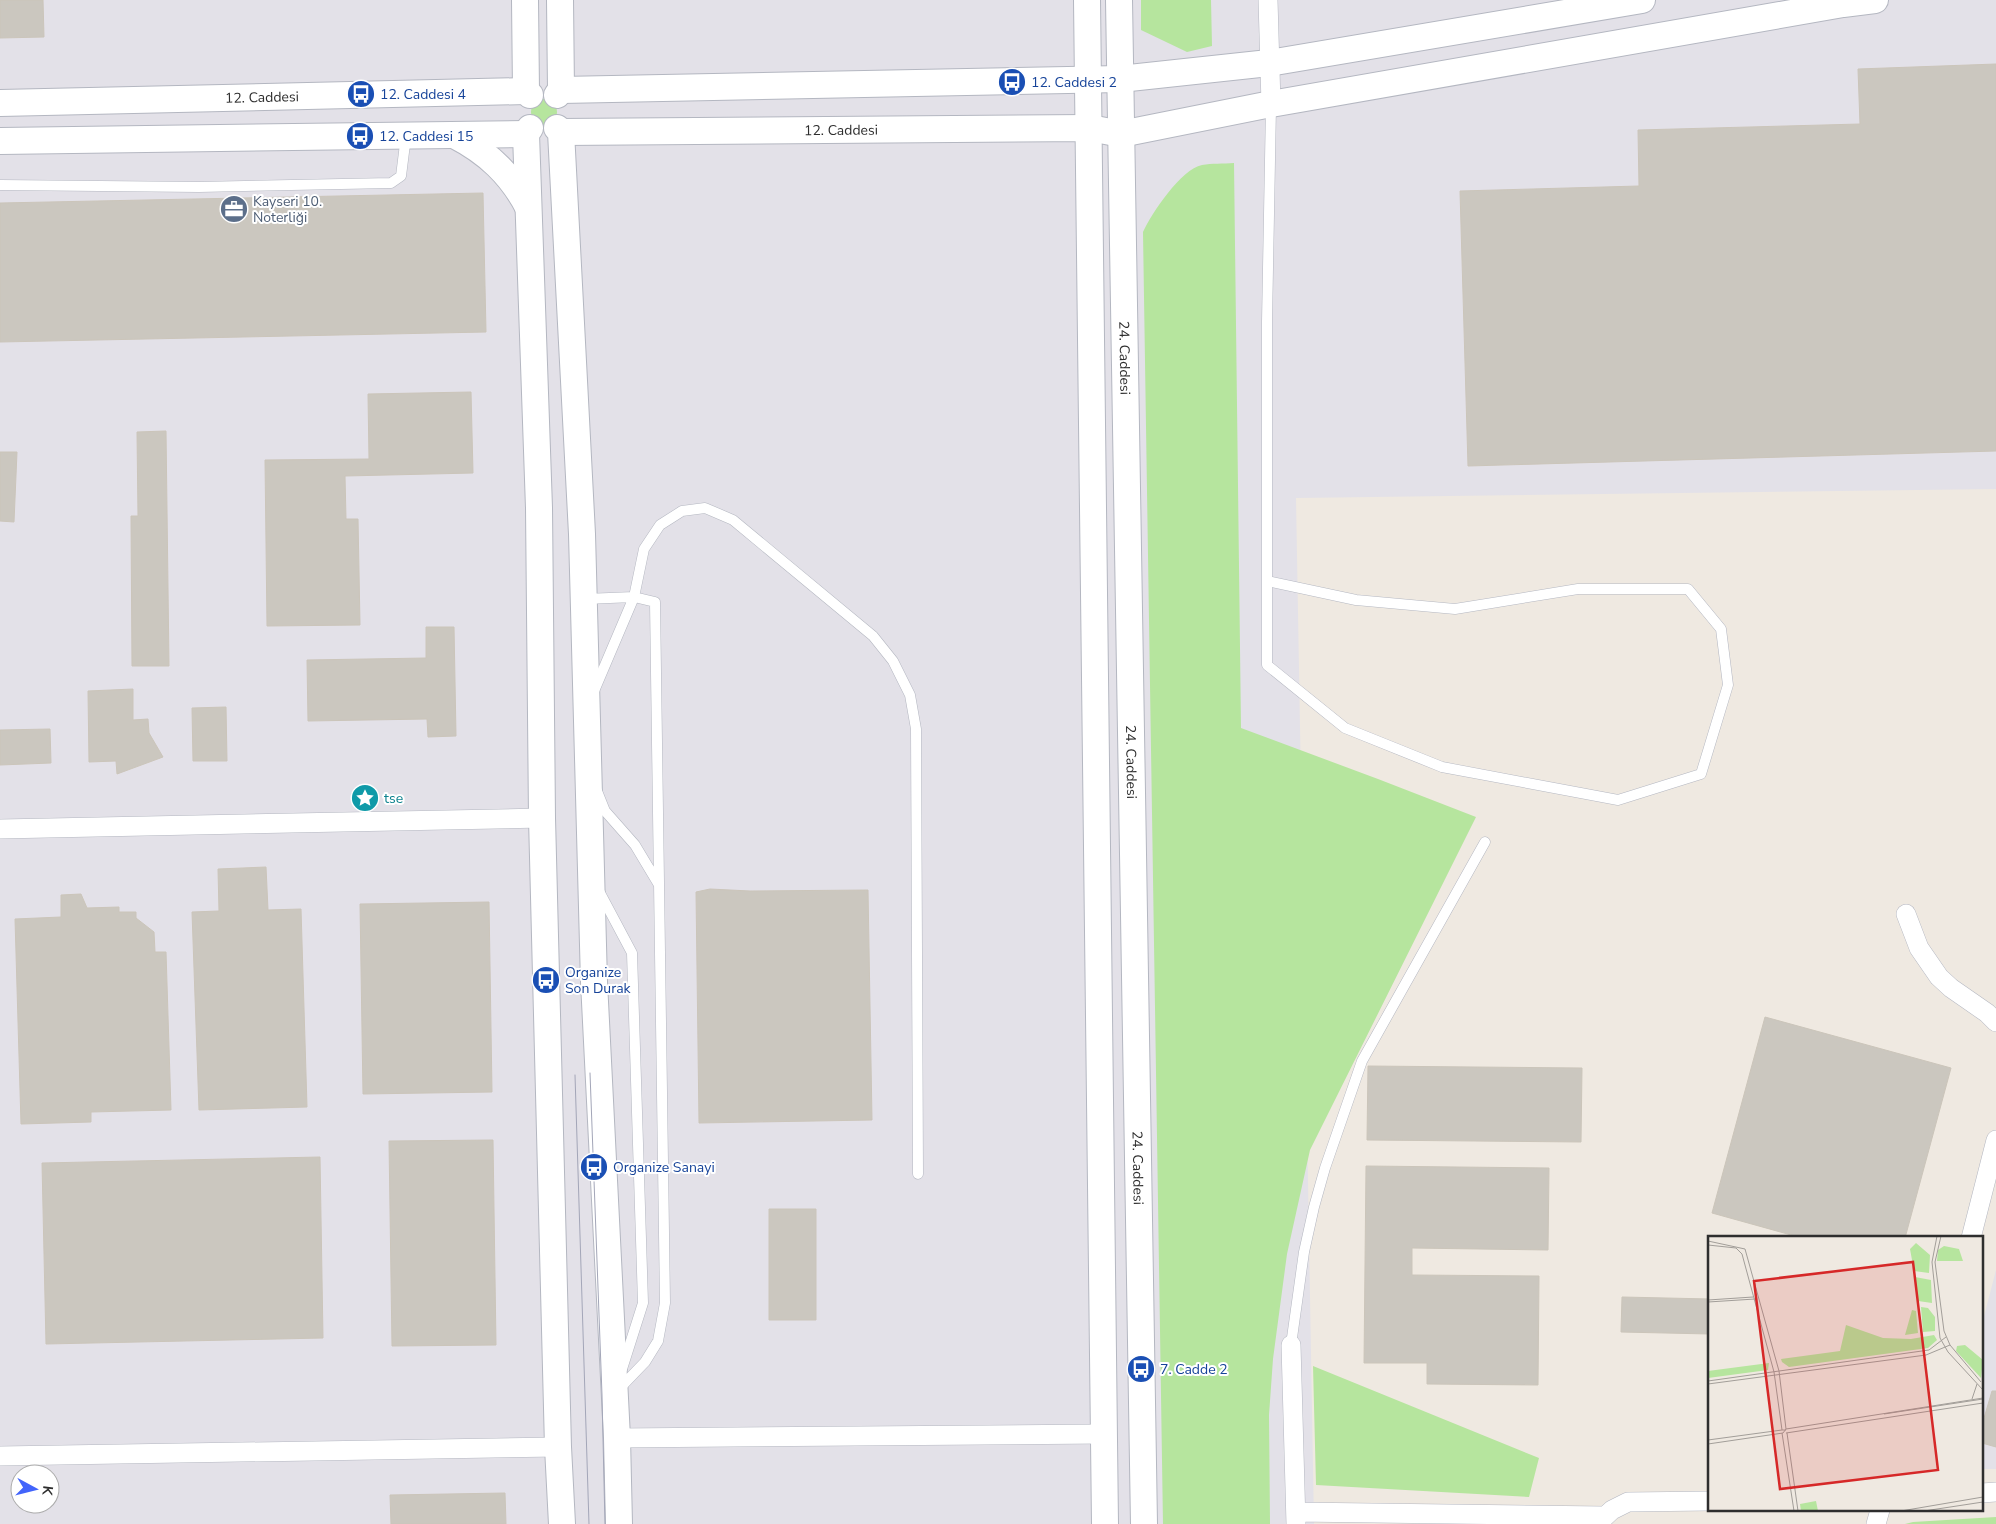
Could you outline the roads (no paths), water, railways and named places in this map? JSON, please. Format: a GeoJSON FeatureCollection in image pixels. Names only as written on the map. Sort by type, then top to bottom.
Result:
{"type":"FeatureCollection","features":[{"type":"Feature","properties":{"kind":"street"},"geometry":{"type":"LineString","coordinates":[[525,0],[528,93],[523,115],[528,131],[528,207],[539,508],[542,818],[558,1447],[562,1524]]}},
{"type":"Feature","properties":{"kind":"street"},"geometry":{"type":"LineString","coordinates":[[560,0],[559,92],[564,108],[559,130],[582,534],[594,982],[619,1524]]}},
{"type":"Feature","properties":{"kind":"street"},"geometry":{"type":"LineString","coordinates":[[1087,0],[1105,1524]]}},
{"type":"Feature","properties":{"kind":"street","name":"24. Caddesi"},"geometry":{"type":"LineString","coordinates":[[1119,0],[1144,1524]]}},
{"type":"Feature","properties":{"kind":"street"},"geometry":{"type":"LineString","coordinates":[[1268,0],[1271,104]]}},
{"type":"Feature","properties":{"kind":"street"},"geometry":{"type":"LineString","coordinates":[[528,93],[543,90],[559,92],[1120,79],[1269,63],[1642,0]]}},
{"type":"Feature","properties":{"kind":"street"},"geometry":{"type":"LineString","coordinates":[[1121,134],[1271,104],[1843,1],[1876,0]]}},
{"type":"Feature","properties":{"kind":"street","name":"12. Caddesi"},"geometry":{"type":"LineString","coordinates":[[0,103],[528,93]]}},
{"type":"Feature","properties":{"kind":"street","name":"12. Caddesi"},"geometry":{"type":"LineString","coordinates":[[559,130],[1090,128],[1121,134]]}},
{"type":"Feature","properties":{"kind":"street"},"geometry":{"type":"LineString","coordinates":[[0,141],[453,135],[528,131],[544,133],[559,130]]}},
{"type":"Feature","properties":{"kind":"street"},"geometry":{"type":"LineString","coordinates":[[453,135],[485,153],[499,165],[511,178],[528,207]]}},
{"type":"Feature","properties":{"kind":"street"},"geometry":{"type":"LineString","coordinates":[[0,829],[542,818]]}},
{"type":"Feature","properties":{"kind":"street"},"geometry":{"type":"LineString","coordinates":[[1906,914],[1919,948],[1939,977],[1964,999],[1976,1005],[1996,1022]]}},
{"type":"Feature","properties":{"kind":"street"},"geometry":{"type":"LineString","coordinates":[[1972,1236],[1996,1140]]}},
{"type":"Feature","properties":{"kind":"street"},"geometry":{"type":"LineString","coordinates":[[1291,1345],[1296,1518],[1601,1520],[1620,1505],[1637,1501],[1708,1501]]}},
{"type":"Feature","properties":{"kind":"street"},"geometry":{"type":"LineString","coordinates":[[616,1438],[1104,1434]]}},
{"type":"Feature","properties":{"kind":"street"},"geometry":{"type":"LineString","coordinates":[[0,1456],[558,1447]]}},
{"type":"Feature","properties":{"kind":"lane"},"geometry":{"type":"LineString","coordinates":[[1267,581],[1356,600],[1455,609],[1578,589],[1688,589],[1721,629],[1728,685],[1701,774],[1618,800],[1442,767],[1345,728],[1267,664],[1267,581],[1267,322],[1271,104]]}},
{"type":"Feature","properties":{"kind":"lane"},"geometry":{"type":"LineString","coordinates":[[0,185],[199,187],[391,183],[401,176],[406,135]]}},
{"type":"Feature","properties":{"kind":"lane"},"geometry":{"type":"LineString","coordinates":[[587,708],[634,597],[644,549],[660,525],[682,511],[706,508],[732,520],[873,636],[893,661],[910,695],[916,729],[918,1174]]}},
{"type":"Feature","properties":{"kind":"lane"},"geometry":{"type":"LineString","coordinates":[[584,599],[634,597],[655,602],[665,1303],[658,1341],[645,1362],[614,1394]]}},
{"type":"Feature","properties":{"kind":"lane"},"geometry":{"type":"LineString","coordinates":[[589,772],[605,811],[635,845],[659,886]]}},
{"type":"Feature","properties":{"kind":"lane"},"geometry":{"type":"LineString","coordinates":[[1291,1345],[1301,1271],[1314,1207],[1362,1061],[1484,842]]}},
{"type":"Feature","properties":{"kind":"lane"},"geometry":{"type":"LineString","coordinates":[[591,876],[632,953],[643,1303],[614,1394]]}},
{"type":"Feature","properties":{"kind":"tram line"},"geometry":{"type":"LineString","coordinates":[[590,1073],[605,1524]]}},
{"type":"Feature","properties":{"kind":"tram line"},"geometry":{"type":"LineString","coordinates":[[575,1075],[589,1524]]}},
{"type":"Feature","properties":{"kind":"place","name":"12. Caddesi 2"},"geometry":{"type":"Point","coordinates":[1012,82]}},
{"type":"Feature","properties":{"kind":"place","name":"12. Caddesi 4"},"geometry":{"type":"Point","coordinates":[361,94]}},
{"type":"Feature","properties":{"kind":"place","name":"12. Caddesi 15"},"geometry":{"type":"Point","coordinates":[360,136]}},
{"type":"Feature","properties":{"kind":"place","name":"Kayseri 10. Noterliği"},"geometry":{"type":"Point","coordinates":[234,209]}},
{"type":"Feature","properties":{"kind":"place","name":"tse"},"geometry":{"type":"Point","coordinates":[365,798]}},
{"type":"Feature","properties":{"kind":"place","name":"Organize Son Durak"},"geometry":{"type":"Point","coordinates":[546,980]}},
{"type":"Feature","properties":{"kind":"place","name":"Organize Sanayi"},"geometry":{"type":"Point","coordinates":[594,1167]}},
{"type":"Feature","properties":{"kind":"place","name":"7. Cadde 2"},"geometry":{"type":"Point","coordinates":[1141,1369]}}]}
